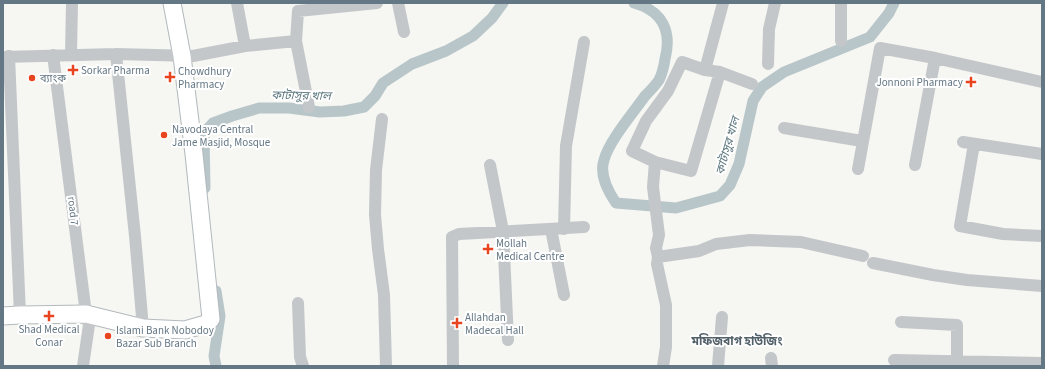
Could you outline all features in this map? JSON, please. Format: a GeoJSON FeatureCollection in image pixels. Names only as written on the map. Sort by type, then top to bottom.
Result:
{"type":"FeatureCollection","features":[{"type":"Feature","properties":{"kind":"street"},"geometry":{"type":"LineString","coordinates":[[71,55],[72,3]]}},
{"type":"Feature","properties":{"kind":"street"},"geometry":{"type":"LineString","coordinates":[[3,316],[20,314],[86,314],[143,328],[185,330],[206,324],[211,319],[182,56],[172,3]]}},
{"type":"Feature","properties":{"kind":"street"},"geometry":{"type":"LineString","coordinates":[[237,3],[245,46]]}},
{"type":"Feature","properties":{"kind":"street"},"geometry":{"type":"LineString","coordinates":[[309,107],[296,41],[298,11],[341,5],[377,3]]}},
{"type":"Feature","properties":{"kind":"street"},"geometry":{"type":"LineString","coordinates":[[398,3],[404,32]]}},
{"type":"Feature","properties":{"kind":"street"},"geometry":{"type":"LineString","coordinates":[[705,70],[723,3]]}},
{"type":"Feature","properties":{"kind":"street"},"geometry":{"type":"LineString","coordinates":[[768,64],[769,29],[775,3]]}},
{"type":"Feature","properties":{"kind":"street"},"geometry":{"type":"LineString","coordinates":[[841,3],[841,41]]}},
{"type":"Feature","properties":{"kind":"street"},"geometry":{"type":"LineString","coordinates":[[20,314],[6,56],[116,54],[193,56],[245,46],[296,41]]}},
{"type":"Feature","properties":{"kind":"street"},"geometry":{"type":"LineString","coordinates":[[564,229],[566,146],[584,42]]}},
{"type":"Feature","properties":{"kind":"street"},"geometry":{"type":"LineString","coordinates":[[858,170],[880,48],[935,58],[1042,82]]}},
{"type":"Feature","properties":{"kind":"street"},"geometry":{"type":"LineString","coordinates":[[116,54],[143,328]]}},
{"type":"Feature","properties":{"kind":"street","name":"road 7"},"geometry":{"type":"LineString","coordinates":[[53,55],[86,314],[89,325],[84,366]]}},
{"type":"Feature","properties":{"kind":"street"},"geometry":{"type":"LineString","coordinates":[[915,165],[935,58]]}},
{"type":"Feature","properties":{"kind":"street"},"geometry":{"type":"LineString","coordinates":[[720,72],[691,171],[655,162],[632,151],[646,121],[668,91],[682,62],[705,70],[720,72],[752,84]]}},
{"type":"Feature","properties":{"kind":"street"},"geometry":{"type":"LineString","coordinates":[[382,119],[376,170],[375,215],[384,295],[386,366]]}},
{"type":"Feature","properties":{"kind":"street"},"geometry":{"type":"LineString","coordinates":[[784,128],[862,142]]}},
{"type":"Feature","properties":{"kind":"street"},"geometry":{"type":"LineString","coordinates":[[1042,154],[969,143],[960,226],[1003,234],[1042,236]]}},
{"type":"Feature","properties":{"kind":"street"},"geometry":{"type":"LineString","coordinates":[[655,162],[653,187],[659,235],[656,248],[658,256],[657,264],[666,305],[666,347],[663,366]]}},
{"type":"Feature","properties":{"kind":"street"},"geometry":{"type":"LineString","coordinates":[[490,165],[503,231],[508,340]]}},
{"type":"Feature","properties":{"kind":"street"},"geometry":{"type":"LineString","coordinates":[[453,366],[452,237],[458,234],[584,227]]}},
{"type":"Feature","properties":{"kind":"street"},"geometry":{"type":"LineString","coordinates":[[551,229],[564,295]]}},
{"type":"Feature","properties":{"kind":"street"},"geometry":{"type":"LineString","coordinates":[[658,256],[698,251],[716,244],[750,240],[801,242],[933,275],[1042,286]]}},
{"type":"Feature","properties":{"kind":"street"},"geometry":{"type":"LineString","coordinates":[[298,303],[300,357],[303,366]]}},
{"type":"Feature","properties":{"kind":"street"},"geometry":{"type":"LineString","coordinates":[[718,366],[722,317]]}},
{"type":"Feature","properties":{"kind":"street"},"geometry":{"type":"LineString","coordinates":[[901,322],[957,325],[956,362]]}},
{"type":"Feature","properties":{"kind":"street"},"geometry":{"type":"LineString","coordinates":[[894,360],[1042,363]]}},
{"type":"Feature","properties":{"kind":"waterway","name":"কাটাসুর খাল"},"geometry":{"type":"LineString","coordinates":[[205,188],[204,133],[213,123],[259,108],[289,108],[320,112],[344,111],[364,107],[375,96],[383,83],[412,64],[446,51],[473,36],[492,18],[503,3]]}},
{"type":"Feature","properties":{"kind":"waterway","name":"কাটাসুর খাল"},"geometry":{"type":"LineString","coordinates":[[634,3],[652,11],[658,17],[666,32],[667,49],[659,80],[645,96],[611,144],[604,160],[603,177],[607,188],[616,203],[676,208],[720,196],[730,185],[739,164],[753,101],[762,87],[784,72],[870,37],[889,13],[894,3]]}},
{"type":"Feature","properties":{"kind":"waterway","name":"কাটাসুর খাল"},"geometry":{"type":"LineString","coordinates":[[216,291],[220,316],[214,356],[216,366]]}},
{"type":"Feature","properties":{"kind":"place","name":"Sorkar Pharma"},"geometry":{"type":"Point","coordinates":[73,70]}},
{"type":"Feature","properties":{"kind":"place","name":"Chowdhury Pharmacy"},"geometry":{"type":"Point","coordinates":[170,77]}},
{"type":"Feature","properties":{"kind":"place","name":"ব্যাংক"},"geometry":{"type":"Point","coordinates":[32,78]}},
{"type":"Feature","properties":{"kind":"place","name":"Jonnoni Pharmacy"},"geometry":{"type":"Point","coordinates":[971,82]}},
{"type":"Feature","properties":{"kind":"place","name":"Navodaya Central Jame Masjid, Mosque"},"geometry":{"type":"Point","coordinates":[164,135]}},
{"type":"Feature","properties":{"kind":"place","name":"Mollah Medical Centre"},"geometry":{"type":"Point","coordinates":[488,249]}},
{"type":"Feature","properties":{"kind":"place","name":"Shad Medical Conar"},"geometry":{"type":"Point","coordinates":[49,316]}},
{"type":"Feature","properties":{"kind":"place","name":"Allahdan Madecal Hall"},"geometry":{"type":"Point","coordinates":[457,323]}},
{"type":"Feature","properties":{"kind":"place","name":"Islami Bank Nobodoy Bazar Sub Branch"},"geometry":{"type":"Point","coordinates":[108,336]}},
{"type":"Feature","properties":{"kind":"district","name":"মফিজবাগ হাউজিং"},"geometry":{"type":"Point","coordinates":[737,341]}}]}
